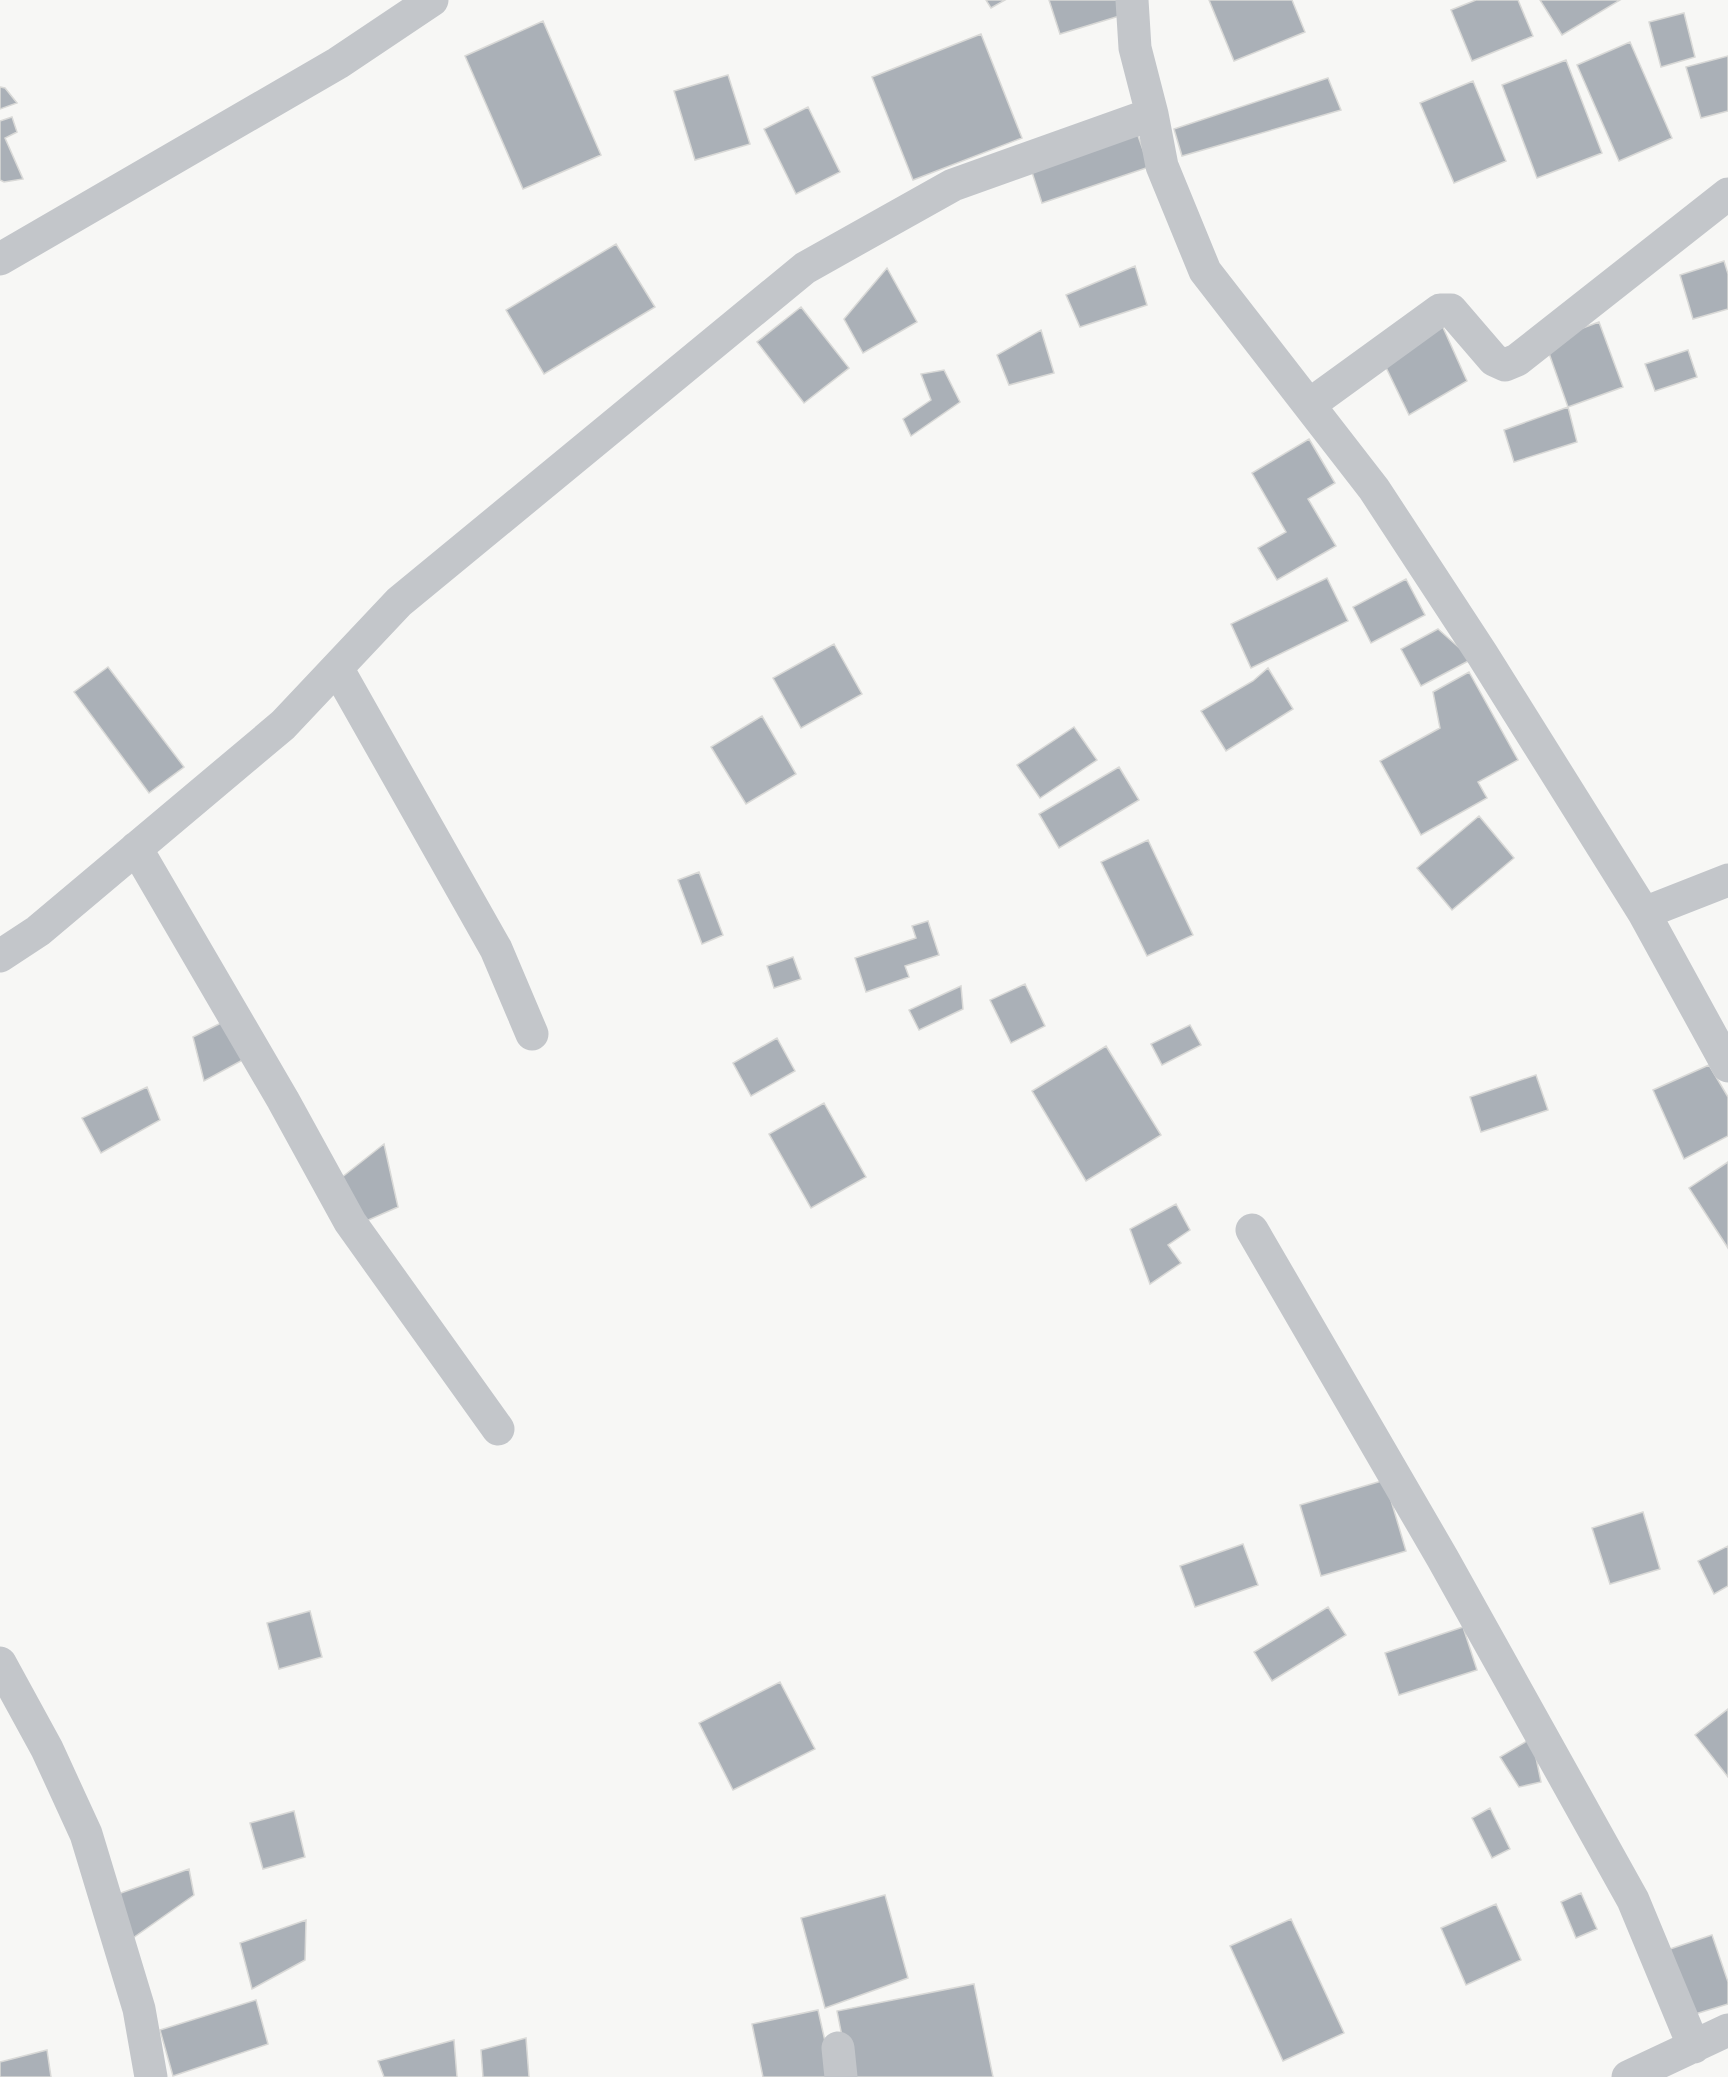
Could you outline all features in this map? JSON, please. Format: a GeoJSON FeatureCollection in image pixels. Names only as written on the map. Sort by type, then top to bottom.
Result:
{"type":"FeatureCollection","features":[{"type":"Feature","properties":{"kind":"street"},"geometry":{"type":"LineString","coordinates":[[0,259],[338,63],[432,0]]}},
{"type":"Feature","properties":{"kind":"street"},"geometry":{"type":"LineString","coordinates":[[1132,0],[1135,48],[1152,114],[1162,166],[1205,271],[1380,499],[1482,654],[1644,913],[1728,1066]]}},
{"type":"Feature","properties":{"kind":"street"},"geometry":{"type":"LineString","coordinates":[[0,956],[38,932],[283,725],[399,602],[805,268],[953,185],[1152,114]]}},
{"type":"Feature","properties":{"kind":"street"},"geometry":{"type":"LineString","coordinates":[[1309,405],[1440,310],[1451,310],[1494,360],[1505,365],[1517,360],[1728,194]]}},
{"type":"Feature","properties":{"kind":"street"},"geometry":{"type":"LineString","coordinates":[[337,668],[496,949],[532,1034]]}},
{"type":"Feature","properties":{"kind":"street"},"geometry":{"type":"LineString","coordinates":[[136,848],[283,1100],[350,1222],[498,1430]]}},
{"type":"Feature","properties":{"kind":"street"},"geometry":{"type":"LineString","coordinates":[[1644,913],[1728,880]]}},
{"type":"Feature","properties":{"kind":"street"},"geometry":{"type":"LineString","coordinates":[[1252,1230],[1449,1570],[1633,1900],[1694,2047]]}},
{"type":"Feature","properties":{"kind":"street"},"geometry":{"type":"LineString","coordinates":[[0,1663],[47,1749],[86,1834],[139,2009],[151,2077]]}},
{"type":"Feature","properties":{"kind":"street"},"geometry":{"type":"LineString","coordinates":[[1629,2077],[1728,2030]]}},
{"type":"Feature","properties":{"kind":"building"},"geometry":{"type":"Polygon","coordinates":[[[986,0],[1005,0],[991,8],[986,0]]]}},
{"type":"Feature","properties":{"kind":"building"},"geometry":{"type":"Polygon","coordinates":[[[1049,0],[1122,0],[1126,14],[1060,34],[1049,0]]]}},
{"type":"Feature","properties":{"kind":"building"},"geometry":{"type":"Polygon","coordinates":[[[1209,0],[1292,0],[1305,32],[1234,61],[1209,0]]]}},
{"type":"Feature","properties":{"kind":"building"},"geometry":{"type":"Polygon","coordinates":[[[1476,0],[1518,0],[1533,36],[1472,61],[1451,10],[1476,0]]]}},
{"type":"Feature","properties":{"kind":"building"},"geometry":{"type":"Polygon","coordinates":[[[1540,0],[1620,0],[1562,35],[1540,0]]]}},
{"type":"Feature","properties":{"kind":"building"},"geometry":{"type":"Polygon","coordinates":[[[1684,13],[1695,57],[1661,67],[1649,22],[1684,13]]]}},
{"type":"Feature","properties":{"kind":"building"},"geometry":{"type":"Polygon","coordinates":[[[543,21],[601,155],[523,189],[465,56],[543,21]]]}},
{"type":"Feature","properties":{"kind":"building"},"geometry":{"type":"Polygon","coordinates":[[[981,34],[1022,138],[913,180],[872,77],[981,34]]]}},
{"type":"Feature","properties":{"kind":"building"},"geometry":{"type":"Polygon","coordinates":[[[1630,42],[1672,138],[1619,161],[1577,65],[1630,42]]]}},
{"type":"Feature","properties":{"kind":"building"},"geometry":{"type":"Polygon","coordinates":[[[1728,56],[1728,111],[1701,118],[1686,67],[1728,56]]]}},
{"type":"Feature","properties":{"kind":"building"},"geometry":{"type":"Polygon","coordinates":[[[1566,60],[1602,153],[1537,178],[1502,85],[1566,60]]]}},
{"type":"Feature","properties":{"kind":"building"},"geometry":{"type":"Polygon","coordinates":[[[728,75],[750,144],[695,160],[674,91],[728,75]]]}},
{"type":"Feature","properties":{"kind":"building"},"geometry":{"type":"Polygon","coordinates":[[[1328,78],[1341,110],[1182,156],[1174,129],[1328,78]]]}},
{"type":"Feature","properties":{"kind":"building"},"geometry":{"type":"Polygon","coordinates":[[[1473,81],[1506,161],[1454,183],[1420,103],[1473,81]]]}},
{"type":"Feature","properties":{"kind":"building"},"geometry":{"type":"Polygon","coordinates":[[[0,87],[5,88],[17,103],[0,109],[0,87]]]}},
{"type":"Feature","properties":{"kind":"building"},"geometry":{"type":"Polygon","coordinates":[[[808,107],[840,172],[796,194],[764,129],[808,107]]]}},
{"type":"Feature","properties":{"kind":"building"},"geometry":{"type":"Polygon","coordinates":[[[12,117],[17,132],[5,138],[23,179],[4,182],[0,180],[0,121],[12,117]]]}},
{"type":"Feature","properties":{"kind":"building"},"geometry":{"type":"Polygon","coordinates":[[[1136,130],[1149,167],[1042,203],[1030,166],[1136,130]]]}},
{"type":"Feature","properties":{"kind":"building"},"geometry":{"type":"Polygon","coordinates":[[[616,244],[655,307],[544,374],[506,310],[616,244]]]}},
{"type":"Feature","properties":{"kind":"building"},"geometry":{"type":"Polygon","coordinates":[[[1724,261],[1728,274],[1728,309],[1693,319],[1680,275],[1724,261]]]}},
{"type":"Feature","properties":{"kind":"building"},"geometry":{"type":"Polygon","coordinates":[[[1135,266],[1147,305],[1080,327],[1066,295],[1135,266]]]}},
{"type":"Feature","properties":{"kind":"building"},"geometry":{"type":"Polygon","coordinates":[[[887,268],[917,322],[863,353],[844,319],[887,268]]]}},
{"type":"Feature","properties":{"kind":"building"},"geometry":{"type":"Polygon","coordinates":[[[801,307],[849,368],[804,403],[757,342],[801,307]]]}},
{"type":"Feature","properties":{"kind":"building"},"geometry":{"type":"Polygon","coordinates":[[[1599,322],[1623,387],[1568,407],[1545,342],[1599,322]]]}},
{"type":"Feature","properties":{"kind":"building"},"geometry":{"type":"Polygon","coordinates":[[[1441,323],[1467,381],[1409,415],[1381,357],[1441,323]]]}},
{"type":"Feature","properties":{"kind":"building"},"geometry":{"type":"Polygon","coordinates":[[[1041,330],[1054,373],[1009,385],[997,355],[1041,330]]]}},
{"type":"Feature","properties":{"kind":"building"},"geometry":{"type":"Polygon","coordinates":[[[1688,350],[1697,377],[1655,391],[1645,364],[1688,350]]]}},
{"type":"Feature","properties":{"kind":"building"},"geometry":{"type":"Polygon","coordinates":[[[944,370],[960,402],[911,436],[903,419],[931,400],[921,374],[944,370]]]}},
{"type":"Feature","properties":{"kind":"building"},"geometry":{"type":"Polygon","coordinates":[[[1568,407],[1577,442],[1514,462],[1504,430],[1568,407]]]}},
{"type":"Feature","properties":{"kind":"building"},"geometry":{"type":"Polygon","coordinates":[[[1309,439],[1335,483],[1308,499],[1336,546],[1277,580],[1258,548],[1286,532],[1252,473],[1309,439]]]}},
{"type":"Feature","properties":{"kind":"building"},"geometry":{"type":"Polygon","coordinates":[[[1327,578],[1348,621],[1251,668],[1231,624],[1327,578]]]}},
{"type":"Feature","properties":{"kind":"building"},"geometry":{"type":"Polygon","coordinates":[[[1406,579],[1425,615],[1371,643],[1353,607],[1406,579]]]}},
{"type":"Feature","properties":{"kind":"building"},"geometry":{"type":"Polygon","coordinates":[[[1438,629],[1472,659],[1421,686],[1401,649],[1438,629]]]}},
{"type":"Feature","properties":{"kind":"building"},"geometry":{"type":"Polygon","coordinates":[[[834,644],[862,694],[801,728],[773,678],[834,644]]]}},
{"type":"Feature","properties":{"kind":"building"},"geometry":{"type":"Polygon","coordinates":[[[108,667],[184,767],[149,793],[74,692],[108,667]]]}},
{"type":"Feature","properties":{"kind":"building"},"geometry":{"type":"Polygon","coordinates":[[[1268,668],[1293,709],[1226,751],[1201,711],[1253,681],[1268,668]]]}},
{"type":"Feature","properties":{"kind":"building"},"geometry":{"type":"Polygon","coordinates":[[[1469,672],[1518,760],[1478,782],[1487,798],[1421,835],[1380,761],[1440,728],[1433,692],[1469,672]]]}},
{"type":"Feature","properties":{"kind":"building"},"geometry":{"type":"Polygon","coordinates":[[[762,716],[796,774],[746,804],[711,747],[762,716]]]}},
{"type":"Feature","properties":{"kind":"building"},"geometry":{"type":"Polygon","coordinates":[[[1074,727],[1097,760],[1040,798],[1017,765],[1074,727]]]}},
{"type":"Feature","properties":{"kind":"building"},"geometry":{"type":"Polygon","coordinates":[[[1119,767],[1139,800],[1059,848],[1039,814],[1119,767]]]}},
{"type":"Feature","properties":{"kind":"building"},"geometry":{"type":"Polygon","coordinates":[[[1479,816],[1514,858],[1452,910],[1417,868],[1479,816]]]}},
{"type":"Feature","properties":{"kind":"building"},"geometry":{"type":"Polygon","coordinates":[[[1148,840],[1193,935],[1147,956],[1101,862],[1148,840]]]}},
{"type":"Feature","properties":{"kind":"building"},"geometry":{"type":"Polygon","coordinates":[[[699,872],[723,935],[702,944],[678,880],[699,872]]]}},
{"type":"Feature","properties":{"kind":"building"},"geometry":{"type":"Polygon","coordinates":[[[928,921],[939,955],[905,966],[909,977],[866,992],[855,958],[916,938],[912,926],[928,921]]]}},
{"type":"Feature","properties":{"kind":"building"},"geometry":{"type":"Polygon","coordinates":[[[793,957],[801,979],[774,988],[767,966],[793,957]]]}},
{"type":"Feature","properties":{"kind":"building"},"geometry":{"type":"Polygon","coordinates":[[[1025,984],[1045,1026],[1011,1043],[990,1000],[1025,984]]]}},
{"type":"Feature","properties":{"kind":"building"},"geometry":{"type":"Polygon","coordinates":[[[961,986],[963,1009],[919,1030],[909,1010],[961,986]]]}},
{"type":"Feature","properties":{"kind":"building"},"geometry":{"type":"Polygon","coordinates":[[[223,1022],[250,1056],[204,1081],[193,1037],[223,1022]]]}},
{"type":"Feature","properties":{"kind":"building"},"geometry":{"type":"Polygon","coordinates":[[[1190,1025],[1201,1045],[1162,1065],[1151,1044],[1190,1025]]]}},
{"type":"Feature","properties":{"kind":"building"},"geometry":{"type":"Polygon","coordinates":[[[777,1038],[795,1071],[751,1096],[733,1063],[777,1038]]]}},
{"type":"Feature","properties":{"kind":"building"},"geometry":{"type":"Polygon","coordinates":[[[1106,1046],[1161,1135],[1086,1181],[1032,1091],[1106,1046]]]}},
{"type":"Feature","properties":{"kind":"building"},"geometry":{"type":"Polygon","coordinates":[[[1709,1065],[1728,1097],[1728,1136],[1684,1159],[1653,1090],[1709,1065]]]}},
{"type":"Feature","properties":{"kind":"building"},"geometry":{"type":"Polygon","coordinates":[[[1536,1075],[1548,1110],[1481,1132],[1470,1097],[1536,1075]]]}},
{"type":"Feature","properties":{"kind":"building"},"geometry":{"type":"Polygon","coordinates":[[[147,1087],[160,1120],[101,1153],[82,1118],[147,1087]]]}},
{"type":"Feature","properties":{"kind":"building"},"geometry":{"type":"Polygon","coordinates":[[[824,1103],[866,1177],[811,1208],[769,1134],[824,1103]]]}},
{"type":"Feature","properties":{"kind":"building"},"geometry":{"type":"Polygon","coordinates":[[[384,1144],[398,1207],[357,1225],[341,1178],[384,1144]]]}},
{"type":"Feature","properties":{"kind":"building"},"geometry":{"type":"Polygon","coordinates":[[[1728,1162],[1728,1248],[1689,1188],[1728,1162]]]}},
{"type":"Feature","properties":{"kind":"building"},"geometry":{"type":"Polygon","coordinates":[[[1176,1204],[1190,1230],[1168,1245],[1181,1263],[1150,1284],[1130,1229],[1176,1204]]]}},
{"type":"Feature","properties":{"kind":"building"},"geometry":{"type":"Polygon","coordinates":[[[1385,1480],[1406,1551],[1321,1576],[1300,1505],[1385,1480]]]}},
{"type":"Feature","properties":{"kind":"building"},"geometry":{"type":"Polygon","coordinates":[[[1643,1512],[1660,1569],[1610,1584],[1592,1528],[1643,1512]]]}},
{"type":"Feature","properties":{"kind":"building"},"geometry":{"type":"Polygon","coordinates":[[[1243,1544],[1258,1585],[1195,1607],[1180,1566],[1243,1544]]]}},
{"type":"Feature","properties":{"kind":"building"},"geometry":{"type":"Polygon","coordinates":[[[1728,1546],[1728,1586],[1714,1594],[1698,1561],[1728,1546]]]}},
{"type":"Feature","properties":{"kind":"building"},"geometry":{"type":"Polygon","coordinates":[[[1328,1607],[1346,1635],[1272,1681],[1254,1652],[1328,1607]]]}},
{"type":"Feature","properties":{"kind":"building"},"geometry":{"type":"Polygon","coordinates":[[[310,1611],[322,1657],[279,1669],[267,1623],[310,1611]]]}},
{"type":"Feature","properties":{"kind":"building"},"geometry":{"type":"Polygon","coordinates":[[[1463,1627],[1477,1670],[1399,1695],[1385,1653],[1463,1627]]]}},
{"type":"Feature","properties":{"kind":"building"},"geometry":{"type":"Polygon","coordinates":[[[780,1682],[815,1749],[733,1790],[699,1723],[780,1682]]]}},
{"type":"Feature","properties":{"kind":"building"},"geometry":{"type":"Polygon","coordinates":[[[1728,1709],[1728,1777],[1695,1735],[1728,1709]]]}},
{"type":"Feature","properties":{"kind":"building"},"geometry":{"type":"Polygon","coordinates":[[[1532,1738],[1541,1782],[1519,1787],[1500,1757],[1532,1738]]]}},
{"type":"Feature","properties":{"kind":"building"},"geometry":{"type":"Polygon","coordinates":[[[1490,1808],[1510,1849],[1492,1858],[1472,1818],[1490,1808]]]}},
{"type":"Feature","properties":{"kind":"building"},"geometry":{"type":"Polygon","coordinates":[[[294,1811],[305,1857],[263,1869],[250,1823],[294,1811]]]}},
{"type":"Feature","properties":{"kind":"building"},"geometry":{"type":"Polygon","coordinates":[[[189,1869],[194,1895],[130,1940],[118,1894],[189,1869]]]}},
{"type":"Feature","properties":{"kind":"building"},"geometry":{"type":"Polygon","coordinates":[[[1581,1893],[1597,1929],[1576,1938],[1561,1902],[1581,1893]]]}},
{"type":"Feature","properties":{"kind":"building"},"geometry":{"type":"Polygon","coordinates":[[[885,1895],[908,1978],[825,2008],[801,1918],[885,1895]]]}},
{"type":"Feature","properties":{"kind":"building"},"geometry":{"type":"Polygon","coordinates":[[[1496,1904],[1521,1960],[1466,1985],[1441,1928],[1496,1904]]]}},
{"type":"Feature","properties":{"kind":"building"},"geometry":{"type":"Polygon","coordinates":[[[1291,1919],[1344,2033],[1283,2061],[1230,1946],[1291,1919]]]}},
{"type":"Feature","properties":{"kind":"building"},"geometry":{"type":"Polygon","coordinates":[[[306,1920],[305,1960],[252,1989],[240,1943],[306,1920]]]}},
{"type":"Feature","properties":{"kind":"building"},"geometry":{"type":"Polygon","coordinates":[[[1712,1935],[1728,1982],[1728,2004],[1692,2015],[1670,1949],[1712,1935]]]}},
{"type":"Feature","properties":{"kind":"building"},"geometry":{"type":"Polygon","coordinates":[[[974,1984],[993,2077],[850,2077],[837,2011],[974,1984]]]}},
{"type":"Feature","properties":{"kind":"building"},"geometry":{"type":"Polygon","coordinates":[[[256,2000],[268,2044],[173,2076],[160,2030],[256,2000]]]}},
{"type":"Feature","properties":{"kind":"building"},"geometry":{"type":"Polygon","coordinates":[[[818,2010],[833,2077],[763,2077],[752,2024],[818,2010]]]}},
{"type":"Feature","properties":{"kind":"building"},"geometry":{"type":"Polygon","coordinates":[[[526,2038],[529,2077],[483,2077],[481,2050],[526,2038]]]}},
{"type":"Feature","properties":{"kind":"building"},"geometry":{"type":"Polygon","coordinates":[[[454,2040],[457,2077],[384,2077],[378,2061],[454,2040]]]}},
{"type":"Feature","properties":{"kind":"building"},"geometry":{"type":"Polygon","coordinates":[[[47,2050],[51,2077],[0,2077],[0,2062],[47,2050]]]}}]}
